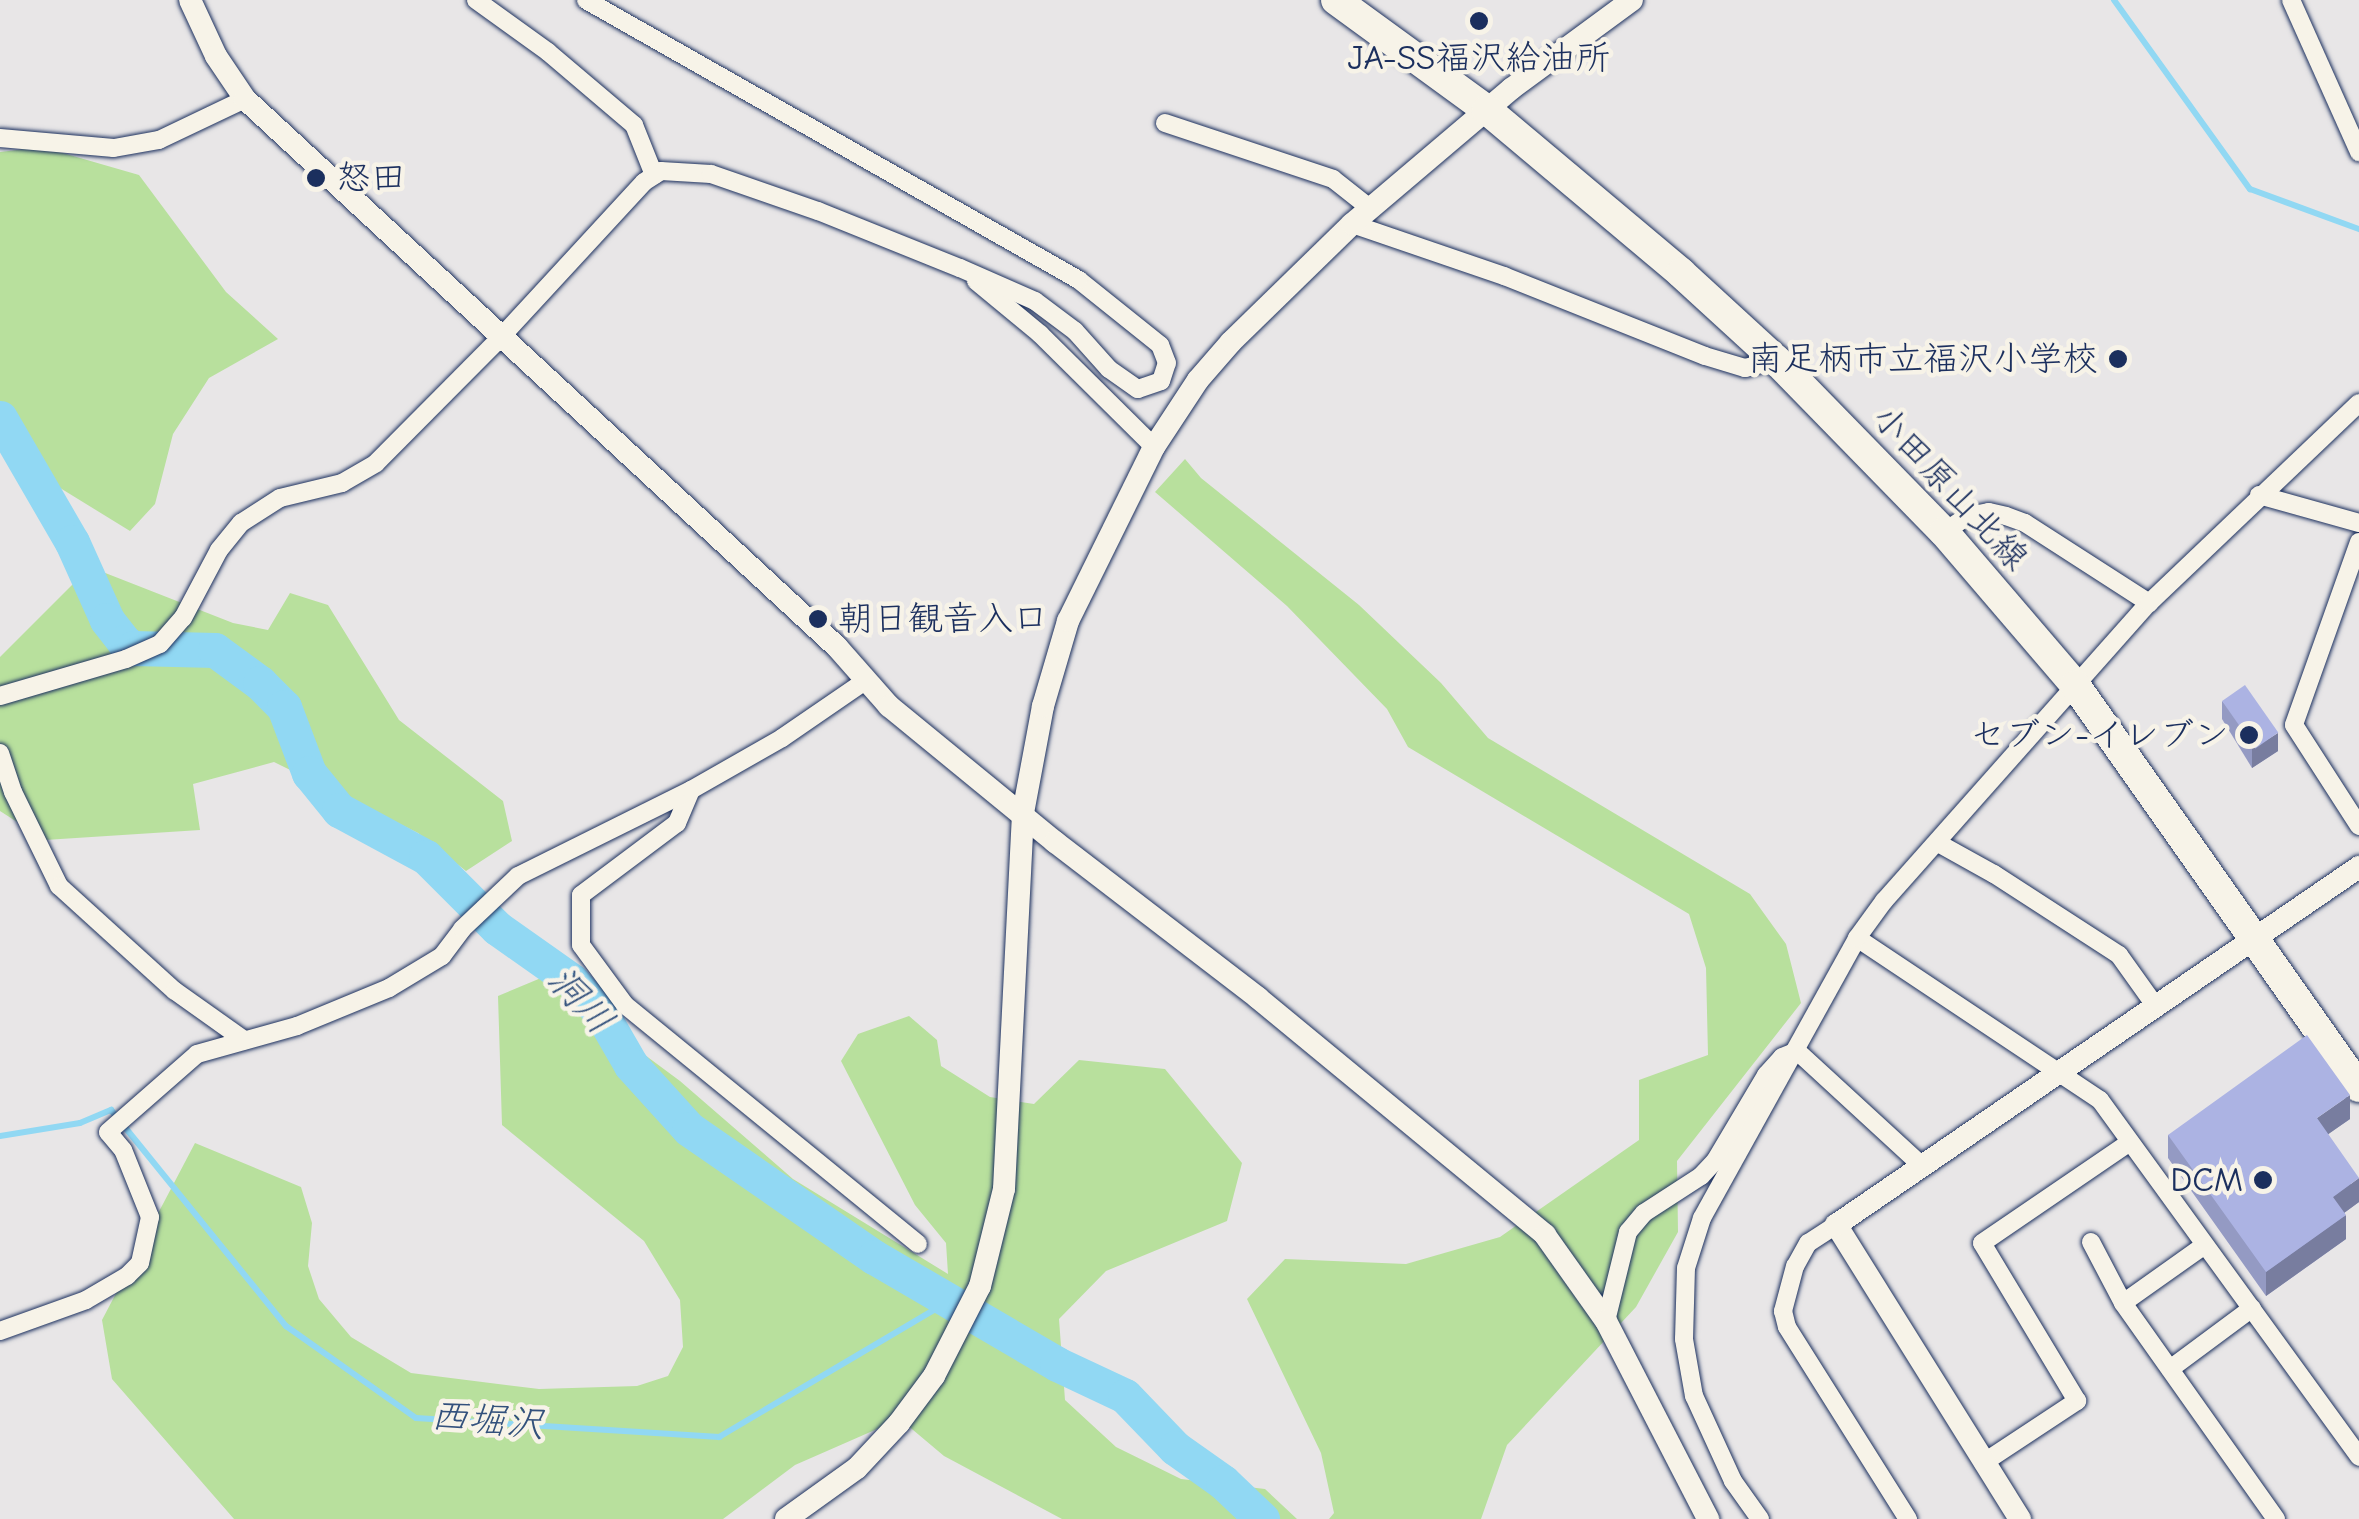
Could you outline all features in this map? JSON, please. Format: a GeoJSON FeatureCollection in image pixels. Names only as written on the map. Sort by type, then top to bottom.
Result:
{"type":"FeatureCollection","features":[{"type":"Feature","properties":{"kind":"main road","name":"小田原山北線"},"geometry":{"type":"LineString","coordinates":[[1336,0],[1487,110],[1682,273],[1776,360],[1944,532],[2075,685],[2359,1087]]}},
{"type":"Feature","properties":{"kind":"street"},"geometry":{"type":"LineString","coordinates":[[190,0],[216,56],[246,100],[837,647],[889,706],[1536,1227],[1565,1260],[1606,1321],[1708,1519]]}},
{"type":"Feature","properties":{"kind":"street"},"geometry":{"type":"LineString","coordinates":[[476,0],[548,52],[634,125],[654,176]]}},
{"type":"Feature","properties":{"kind":"street"},"geometry":{"type":"LineString","coordinates":[[0,696],[126,659],[160,644],[183,618],[219,550],[241,523],[280,498],[342,483],[376,463],[661,171],[711,174],[818,211],[960,268],[1035,301],[1075,331],[1109,369],[1138,389],[1162,381],[1167,362],[1160,344],[1079,280],[586,0]]}},
{"type":"Feature","properties":{"kind":"street"},"geometry":{"type":"LineString","coordinates":[[786,1519],[856,1468],[899,1424],[934,1376],[980,1286],[1004,1189],[1023,813],[1043,706],[1068,621],[1160,437],[1198,380],[1362,216],[1487,110],[1632,0]]}},
{"type":"Feature","properties":{"kind":"street"},"geometry":{"type":"LineString","coordinates":[[2291,0],[2359,152]]}},
{"type":"Feature","properties":{"kind":"street"},"geometry":{"type":"LineString","coordinates":[[0,138],[114,148],[159,140],[246,100]]}},
{"type":"Feature","properties":{"kind":"street"},"geometry":{"type":"LineString","coordinates":[[1164,122],[1333,180],[1362,216],[1705,356],[1746,368],[1776,360]]}},
{"type":"Feature","properties":{"kind":"street"},"geometry":{"type":"LineString","coordinates":[[960,268],[1160,437]]}},
{"type":"Feature","properties":{"kind":"street"},"geometry":{"type":"LineString","coordinates":[[1760,1519],[1733,1481],[1694,1396],[1684,1339],[1686,1268],[1702,1218],[1856,938],[2149,603],[2359,403]]}},
{"type":"Feature","properties":{"kind":"street"},"geometry":{"type":"LineString","coordinates":[[2259,495],[2359,523]]}},
{"type":"Feature","properties":{"kind":"street"},"geometry":{"type":"LineString","coordinates":[[1944,532],[1968,516],[1989,512],[2006,516],[2149,603]]}},
{"type":"Feature","properties":{"kind":"street"},"geometry":{"type":"LineString","coordinates":[[2359,542],[2294,726],[2359,826]]}},
{"type":"Feature","properties":{"kind":"street"},"geometry":{"type":"LineString","coordinates":[[0,1330],[86,1300],[127,1276],[140,1262],[150,1217],[124,1150],[108,1132],[197,1054],[297,1026],[388,988],[442,956],[462,929],[518,876],[692,790],[782,738],[865,681]]}},
{"type":"Feature","properties":{"kind":"street"},"geometry":{"type":"LineString","coordinates":[[0,753],[13,792],[59,886],[175,991],[244,1040]]}},
{"type":"Feature","properties":{"kind":"street"},"geometry":{"type":"LineString","coordinates":[[692,790],[677,822],[581,895],[582,945],[625,1006],[918,1244]]}},
{"type":"Feature","properties":{"kind":"street"},"geometry":{"type":"LineString","coordinates":[[1938,843],[2119,954],[2154,1004]]}},
{"type":"Feature","properties":{"kind":"street"},"geometry":{"type":"LineString","coordinates":[[1908,1519],[1786,1328],[1783,1312],[1794,1266],[1808,1243],[2359,867]]}},
{"type":"Feature","properties":{"kind":"street"},"geometry":{"type":"LineString","coordinates":[[1856,938],[2100,1100],[2359,1457]]}},
{"type":"Feature","properties":{"kind":"street"},"geometry":{"type":"LineString","coordinates":[[1606,1321],[1628,1232],[1644,1214],[1701,1176],[1715,1161],[1766,1075],[1782,1057],[1797,1051]]}},
{"type":"Feature","properties":{"kind":"street"},"geometry":{"type":"LineString","coordinates":[[1797,1051],[1921,1165]]}},
{"type":"Feature","properties":{"kind":"street"},"geometry":{"type":"LineString","coordinates":[[1983,1463],[2077,1401],[1982,1243],[2130,1142]]}},
{"type":"Feature","properties":{"kind":"street"},"geometry":{"type":"LineString","coordinates":[[1836,1224],[2020,1519]]}},
{"type":"Feature","properties":{"kind":"street"},"geometry":{"type":"LineString","coordinates":[[2091,1242],[2123,1303],[2276,1519]]}},
{"type":"Feature","properties":{"kind":"street"},"geometry":{"type":"LineString","coordinates":[[2123,1303],[2205,1245]]}},
{"type":"Feature","properties":{"kind":"street"},"geometry":{"type":"LineString","coordinates":[[2170,1369],[2252,1308]]}},
{"type":"Feature","properties":{"kind":"green space"},"geometry":{"type":"Polygon","coordinates":[[[42,147],[139,175],[226,292],[278,339],[209,378],[173,434],[155,504],[130,531],[0,451],[0,152],[42,147]]]}},
{"type":"Feature","properties":{"kind":"green space"},"geometry":{"type":"Polygon","coordinates":[[[1185,459],[1201,478],[1359,605],[1441,683],[1488,738],[1750,894],[1786,944],[1801,1003],[1677,1161],[1678,1232],[1636,1307],[1507,1445],[1481,1519],[1329,1519],[1334,1513],[1321,1453],[1247,1299],[1285,1259],[1406,1264],[1500,1237],[1639,1140],[1639,1080],[1708,1055],[1706,968],[1689,914],[1408,747],[1387,709],[1287,606],[1155,492],[1185,459]]]}},
{"type":"Feature","properties":{"kind":"green space"},"geometry":{"type":"Polygon","coordinates":[[[90,567],[233,623],[268,630],[290,593],[328,605],[399,720],[503,801],[512,841],[466,871],[418,833],[274,762],[193,784],[200,830],[45,840],[0,811],[0,657],[90,567]]]}},
{"type":"Feature","properties":{"kind":"green space"},"geometry":{"type":"Polygon","coordinates":[[[541,978],[680,1081],[793,1179],[948,1274],[946,1243],[915,1205],[841,1061],[858,1034],[909,1016],[937,1040],[941,1066],[990,1097],[1034,1104],[1079,1060],[1165,1069],[1242,1163],[1227,1221],[1106,1271],[1059,1319],[1065,1400],[1116,1447],[1181,1479],[1265,1489],[1297,1519],[1062,1519],[944,1456],[900,1419],[795,1465],[723,1519],[234,1519],[112,1379],[102,1320],[195,1143],[301,1187],[312,1223],[308,1266],[319,1299],[351,1337],[411,1373],[539,1389],[637,1386],[668,1376],[683,1347],[680,1300],[644,1241],[502,1125],[498,996],[541,978]]]}},
{"type":"Feature","properties":{"kind":"building"},"geometry":{"type":"Polygon","coordinates":[[[2245,685],[2278,733],[2255,749],[2222,701],[2245,685]]]}},
{"type":"Feature","properties":{"kind":"building","name":"DCM"},"geometry":{"type":"Polygon","coordinates":[[[2307,1035],[2350,1095],[2317,1118],[2359,1178],[2333,1197],[2346,1215],[2266,1272],[2168,1135],[2307,1035]]]}},
{"type":"Feature","properties":{"kind":"waterway"},"geometry":{"type":"LineString","coordinates":[[2114,0],[2250,189],[2359,229]]}},
{"type":"Feature","properties":{"kind":"waterway","name":"洞川"},"geometry":{"type":"LineString","coordinates":[[0,418],[72,542],[107,620],[124,642],[133,648],[215,650],[260,683],[284,707],[309,773],[339,810],[426,857],[497,928],[572,981],[601,1013],[631,1065],[689,1129],[874,1257],[1057,1364],[1125,1396],[1175,1448],[1223,1482],[1262,1519]]}},
{"type":"Feature","properties":{"kind":"waterway","name":"西堀沢"},"geometry":{"type":"LineString","coordinates":[[0,1136],[80,1123],[111,1110],[286,1326],[416,1418],[719,1437],[951,1300]]}},
{"type":"Feature","properties":{"kind":"place","name":"JA-SS福沢給油所"},"geometry":{"type":"Point","coordinates":[1479,21]}},
{"type":"Feature","properties":{"kind":"place","name":"怒田"},"geometry":{"type":"Point","coordinates":[316,178]}},
{"type":"Feature","properties":{"kind":"place","name":"南足柄市立福沢小学校"},"geometry":{"type":"Point","coordinates":[2118,359]}},
{"type":"Feature","properties":{"kind":"place","name":"朝日観音入口"},"geometry":{"type":"Point","coordinates":[818,619]}},
{"type":"Feature","properties":{"kind":"place","name":"セブン-イレブン"},"geometry":{"type":"Point","coordinates":[2249,735]}},
{"type":"Feature","properties":{"kind":"place","name":"DCM"},"geometry":{"type":"Point","coordinates":[2263,1180]}}]}
